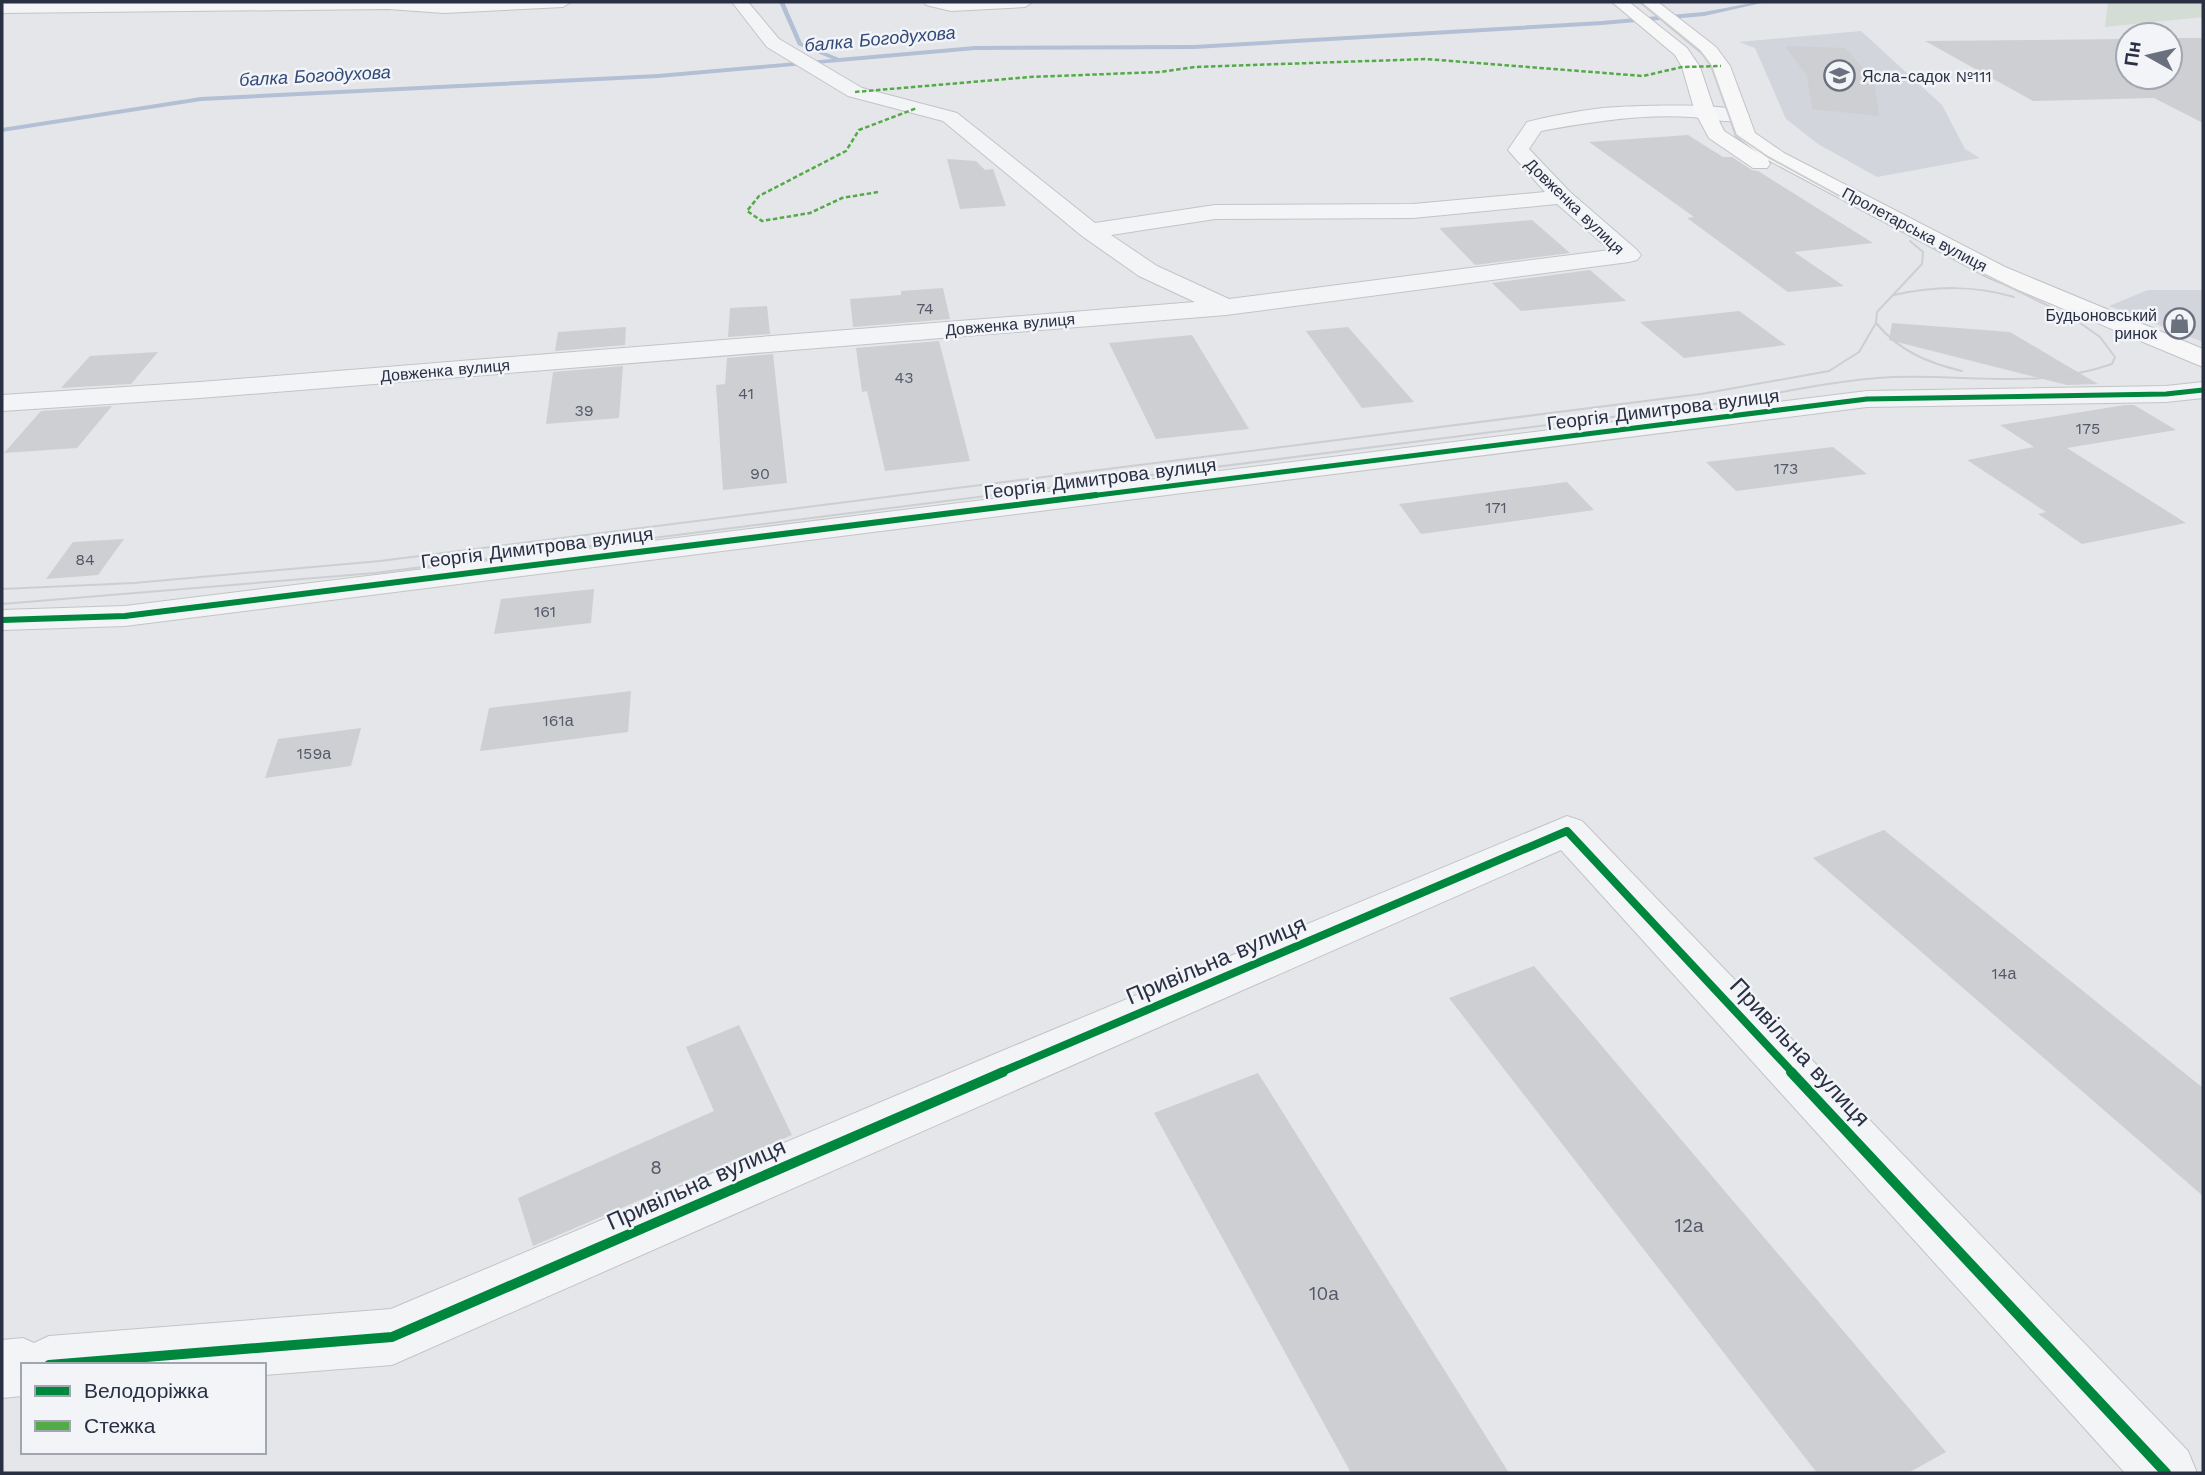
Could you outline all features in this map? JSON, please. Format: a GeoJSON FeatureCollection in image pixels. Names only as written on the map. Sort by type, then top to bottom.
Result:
{"type":"FeatureCollection","features":[{"type":"Feature","properties":{"kind":"main road","name":"Пролетарська вулиця"},"geometry":{"type":"LineString","coordinates":[[1620,2],[1682,52],[1691,67],[1705,112],[1716,134],[1749,158],[1916,249],[1996,272]]}},
{"type":"Feature","properties":{"kind":"main road","name":"Пролетарська вулиця"},"geometry":{"type":"LineString","coordinates":[[1648,2],[1710,51],[1721,66],[1746,136],[1777,157],[1996,272]]}},
{"type":"Feature","properties":{"kind":"main road"},"geometry":{"type":"LineString","coordinates":[[1996,272],[2203,359]]}},
{"type":"Feature","properties":{"kind":"street"},"geometry":{"type":"LineString","coordinates":[[2,8],[409,3],[444,8],[563,2]]}},
{"type":"Feature","properties":{"kind":"street"},"geometry":{"type":"LineString","coordinates":[[740,2],[773,43],[822,74],[855,92],[950,117],[1090,231],[1148,271],[1226,307]]}},
{"type":"Feature","properties":{"kind":"street"},"geometry":{"type":"LineString","coordinates":[[932,2],[951,6],[1025,2]]}},
{"type":"Feature","properties":{"kind":"street","name":"Довженка вулиця"},"geometry":{"type":"LineString","coordinates":[[2,403],[214,389],[1226,307],[1629,255],[1562,197],[1518,150],[1534,126],[1604,114],[1739,114]]}},
{"type":"Feature","properties":{"kind":"street"},"geometry":{"type":"LineString","coordinates":[[1090,231],[1215,212],[1413,211],[1562,197]]}},
{"type":"Feature","properties":{"kind":"street","name":"Георгія Димитрова вулиця"},"geometry":{"type":"LineString","coordinates":[[2,620],[125,616],[1867,399],[2166,394],[2203,390]]}},
{"type":"Feature","properties":{"kind":"street","name":"Привільна вулиця"},"geometry":{"type":"LineString","coordinates":[[74,1363],[392,1337],[1567,831],[2166,1473]]}},
{"type":"Feature","properties":{"kind":"street"},"geometry":{"type":"LineString","coordinates":[[2,1368],[21,1367]]}},
{"type":"Feature","properties":{"kind":"shaded area"},"geometry":{"type":"Polygon","coordinates":[[[2108,2],[2203,2],[2203,17],[2164,21],[2114,21],[2114,26],[2105,27],[2108,2]]]}},
{"type":"Feature","properties":{"kind":"shaded area","name":"Ясла-садок №111"},"geometry":{"type":"Polygon","coordinates":[[[1861,31],[1942,105],[1965,149],[1980,158],[1877,177],[1818,144],[1786,119],[1755,48],[1739,42],[1861,31]]]}},
{"type":"Feature","properties":{"kind":"shaded area","name":"Будьоновський ринок"},"geometry":{"type":"Polygon","coordinates":[[[2148,290],[2203,290],[2203,342],[2109,306],[2148,290]]]}},
{"type":"Feature","properties":{"kind":"building"},"geometry":{"type":"Polygon","coordinates":[[[2184,38],[2203,38],[2203,123],[2154,98],[2033,101],[1925,41],[2114,39],[2114,91],[2184,91],[2184,38]]]}},
{"type":"Feature","properties":{"kind":"building"},"geometry":{"type":"Polygon","coordinates":[[[1785,46],[1845,48],[1874,80],[1879,116],[1812,109],[1807,76],[1785,46]]]}},
{"type":"Feature","properties":{"kind":"building"},"geometry":{"type":"Polygon","coordinates":[[[1688,135],[1723,157],[1732,157],[1758,171],[1873,243],[1794,252],[1844,286],[1788,292],[1687,218],[1694,217],[1589,142],[1688,135]]]}},
{"type":"Feature","properties":{"kind":"building"},"geometry":{"type":"Polygon","coordinates":[[[947,159],[976,161],[985,170],[993,169],[1006,206],[960,209],[947,159]]]}},
{"type":"Feature","properties":{"kind":"building"},"geometry":{"type":"Polygon","coordinates":[[[1532,220],[1570,253],[1475,265],[1439,228],[1532,220]]]}},
{"type":"Feature","properties":{"kind":"building"},"geometry":{"type":"Polygon","coordinates":[[[1590,270],[1626,301],[1521,311],[1492,283],[1590,270]]]}},
{"type":"Feature","properties":{"kind":"building"},"geometry":{"type":"Polygon","coordinates":[[[943,288],[950,319],[853,327],[850,299],[943,288]]]}},
{"type":"Feature","properties":{"kind":"building"},"geometry":{"type":"Polygon","coordinates":[[[767,306],[770,334],[728,337],[730,308],[767,306]]]}},
{"type":"Feature","properties":{"kind":"building"},"geometry":{"type":"Polygon","coordinates":[[[1739,311],[1786,345],[1684,358],[1640,322],[1739,311]]]}},
{"type":"Feature","properties":{"kind":"building"},"geometry":{"type":"Polygon","coordinates":[[[1892,323],[2010,332],[2098,384],[2067,385],[1889,340],[1892,323]]]}},
{"type":"Feature","properties":{"kind":"building"},"geometry":{"type":"Polygon","coordinates":[[[626,327],[625,345],[555,351],[558,332],[626,327]]]}},
{"type":"Feature","properties":{"kind":"building"},"geometry":{"type":"Polygon","coordinates":[[[1348,327],[1414,402],[1362,408],[1306,331],[1348,327]]]}},
{"type":"Feature","properties":{"kind":"building"},"geometry":{"type":"Polygon","coordinates":[[[1192,335],[1249,429],[1156,439],[1109,343],[1192,335]]]}},
{"type":"Feature","properties":{"kind":"building"},"geometry":{"type":"Polygon","coordinates":[[[939,341],[970,461],[885,471],[867,391],[862,392],[856,348],[939,341]]]}},
{"type":"Feature","properties":{"kind":"building"},"geometry":{"type":"Polygon","coordinates":[[[158,352],[131,384],[61,388],[90,356],[158,352]]]}},
{"type":"Feature","properties":{"kind":"building"},"geometry":{"type":"Polygon","coordinates":[[[773,354],[787,483],[723,490],[716,385],[725,384],[727,358],[773,354]]]}},
{"type":"Feature","properties":{"kind":"building"},"geometry":{"type":"Polygon","coordinates":[[[623,366],[619,418],[546,424],[553,372],[623,366]]]}},
{"type":"Feature","properties":{"kind":"building"},"geometry":{"type":"Polygon","coordinates":[[[2134,405],[2176,430],[2067,448],[2186,523],[2082,544],[2038,514],[2046,512],[1967,460],[2034,447],[2000,425],[2134,405]]]}},
{"type":"Feature","properties":{"kind":"building"},"geometry":{"type":"Polygon","coordinates":[[[112,406],[77,448],[4,453],[41,411],[112,406]]]}},
{"type":"Feature","properties":{"kind":"building"},"geometry":{"type":"Polygon","coordinates":[[[1833,447],[1867,474],[1736,491],[1706,462],[1833,447]]]}},
{"type":"Feature","properties":{"kind":"building"},"geometry":{"type":"Polygon","coordinates":[[[1567,482],[1594,510],[1421,534],[1399,504],[1567,482]]]}},
{"type":"Feature","properties":{"kind":"building"},"geometry":{"type":"Polygon","coordinates":[[[124,539],[98,575],[46,579],[73,542],[124,539]]]}},
{"type":"Feature","properties":{"kind":"building"},"geometry":{"type":"Polygon","coordinates":[[[594,589],[591,623],[494,634],[501,599],[594,589]]]}},
{"type":"Feature","properties":{"kind":"building"},"geometry":{"type":"Polygon","coordinates":[[[631,691],[628,732],[480,751],[489,708],[631,691]]]}},
{"type":"Feature","properties":{"kind":"building"},"geometry":{"type":"Polygon","coordinates":[[[361,728],[351,766],[265,778],[278,739],[361,728]]]}},
{"type":"Feature","properties":{"kind":"building"},"geometry":{"type":"Polygon","coordinates":[[[1884,830],[2203,1088],[2203,1196],[1813,858],[1884,830]]]}},
{"type":"Feature","properties":{"kind":"building"},"geometry":{"type":"Polygon","coordinates":[[[1534,966],[1946,1452],[1908,1473],[1817,1473],[1449,998],[1534,966]]]}},
{"type":"Feature","properties":{"kind":"building"},"geometry":{"type":"Polygon","coordinates":[[[739,1025],[792,1135],[533,1246],[518,1198],[714,1111],[686,1047],[739,1025]]]}},
{"type":"Feature","properties":{"kind":"building"},"geometry":{"type":"Polygon","coordinates":[[[1258,1073],[1509,1473],[1351,1473],[1154,1113],[1258,1073]]]}},
{"type":"Feature","properties":{"kind":"waterway"},"geometry":{"type":"LineString","coordinates":[[781,2],[800,44],[837,59]]}},
{"type":"Feature","properties":{"kind":"waterway","name":"балка Богодухова"},"geometry":{"type":"LineString","coordinates":[[2,130],[201,99],[658,76],[975,48],[1194,47],[1602,23],[1704,14],[1763,2]]}},
{"type":"Feature","properties":{"kind":"tram line"},"geometry":{"type":"LineString","coordinates":[[2,604],[375,573],[1723,403],[1850,381],[1893,377],[2030,379],[2057,377],[2112,364],[2115,357],[2100,337],[2073,318],[1967,266],[1768,157],[1736,135],[1711,66],[1700,51],[1640,2]]}},
{"type":"Feature","properties":{"kind":"tram line"},"geometry":{"type":"LineString","coordinates":[[1876,323],[1877,312],[1922,264],[1923,252],[1910,241]]}},
{"type":"Feature","properties":{"kind":"tram line"},"geometry":{"type":"LineString","coordinates":[[1894,295],[1954,288],[1984,290],[2014,297]]}},
{"type":"Feature","properties":{"kind":"tram line"},"geometry":{"type":"LineString","coordinates":[[2,589],[134,583],[380,561],[1701,394],[1829,371],[1859,352],[1876,323]]}},
{"type":"Feature","properties":{"kind":"tram line"},"geometry":{"type":"LineString","coordinates":[[1876,323],[1904,348],[1937,364],[1962,371]]}},
{"type":"Feature","properties":{"kind":"marked path"},"geometry":{"type":"LineString","coordinates":[[855,92],[1030,77],[1160,72],[1195,67],[1426,59],[1643,76],[1682,67],[1721,66]]}},
{"type":"Feature","properties":{"kind":"marked path"},"geometry":{"type":"LineString","coordinates":[[878,192],[842,198],[810,213],[762,221],[747,211],[759,196],[846,151],[859,130],[917,108]]}},
{"type":"Feature","properties":{"kind":"cycle path"},"geometry":{"type":"LineString","coordinates":[[2,620],[125,616],[1867,399],[2166,394],[2203,390]]}},
{"type":"Feature","properties":{"kind":"cycle path"},"geometry":{"type":"LineString","coordinates":[[74,1363],[392,1337],[1567,831],[2166,1473]]}},
{"type":"Feature","properties":{"kind":"place","name":"Ясла-садок №111"},"geometry":{"type":"Point","coordinates":[1839,76]}},
{"type":"Feature","properties":{"kind":"place","name":"Будьоновський ринок"},"geometry":{"type":"Point","coordinates":[2180,324]}}]}
